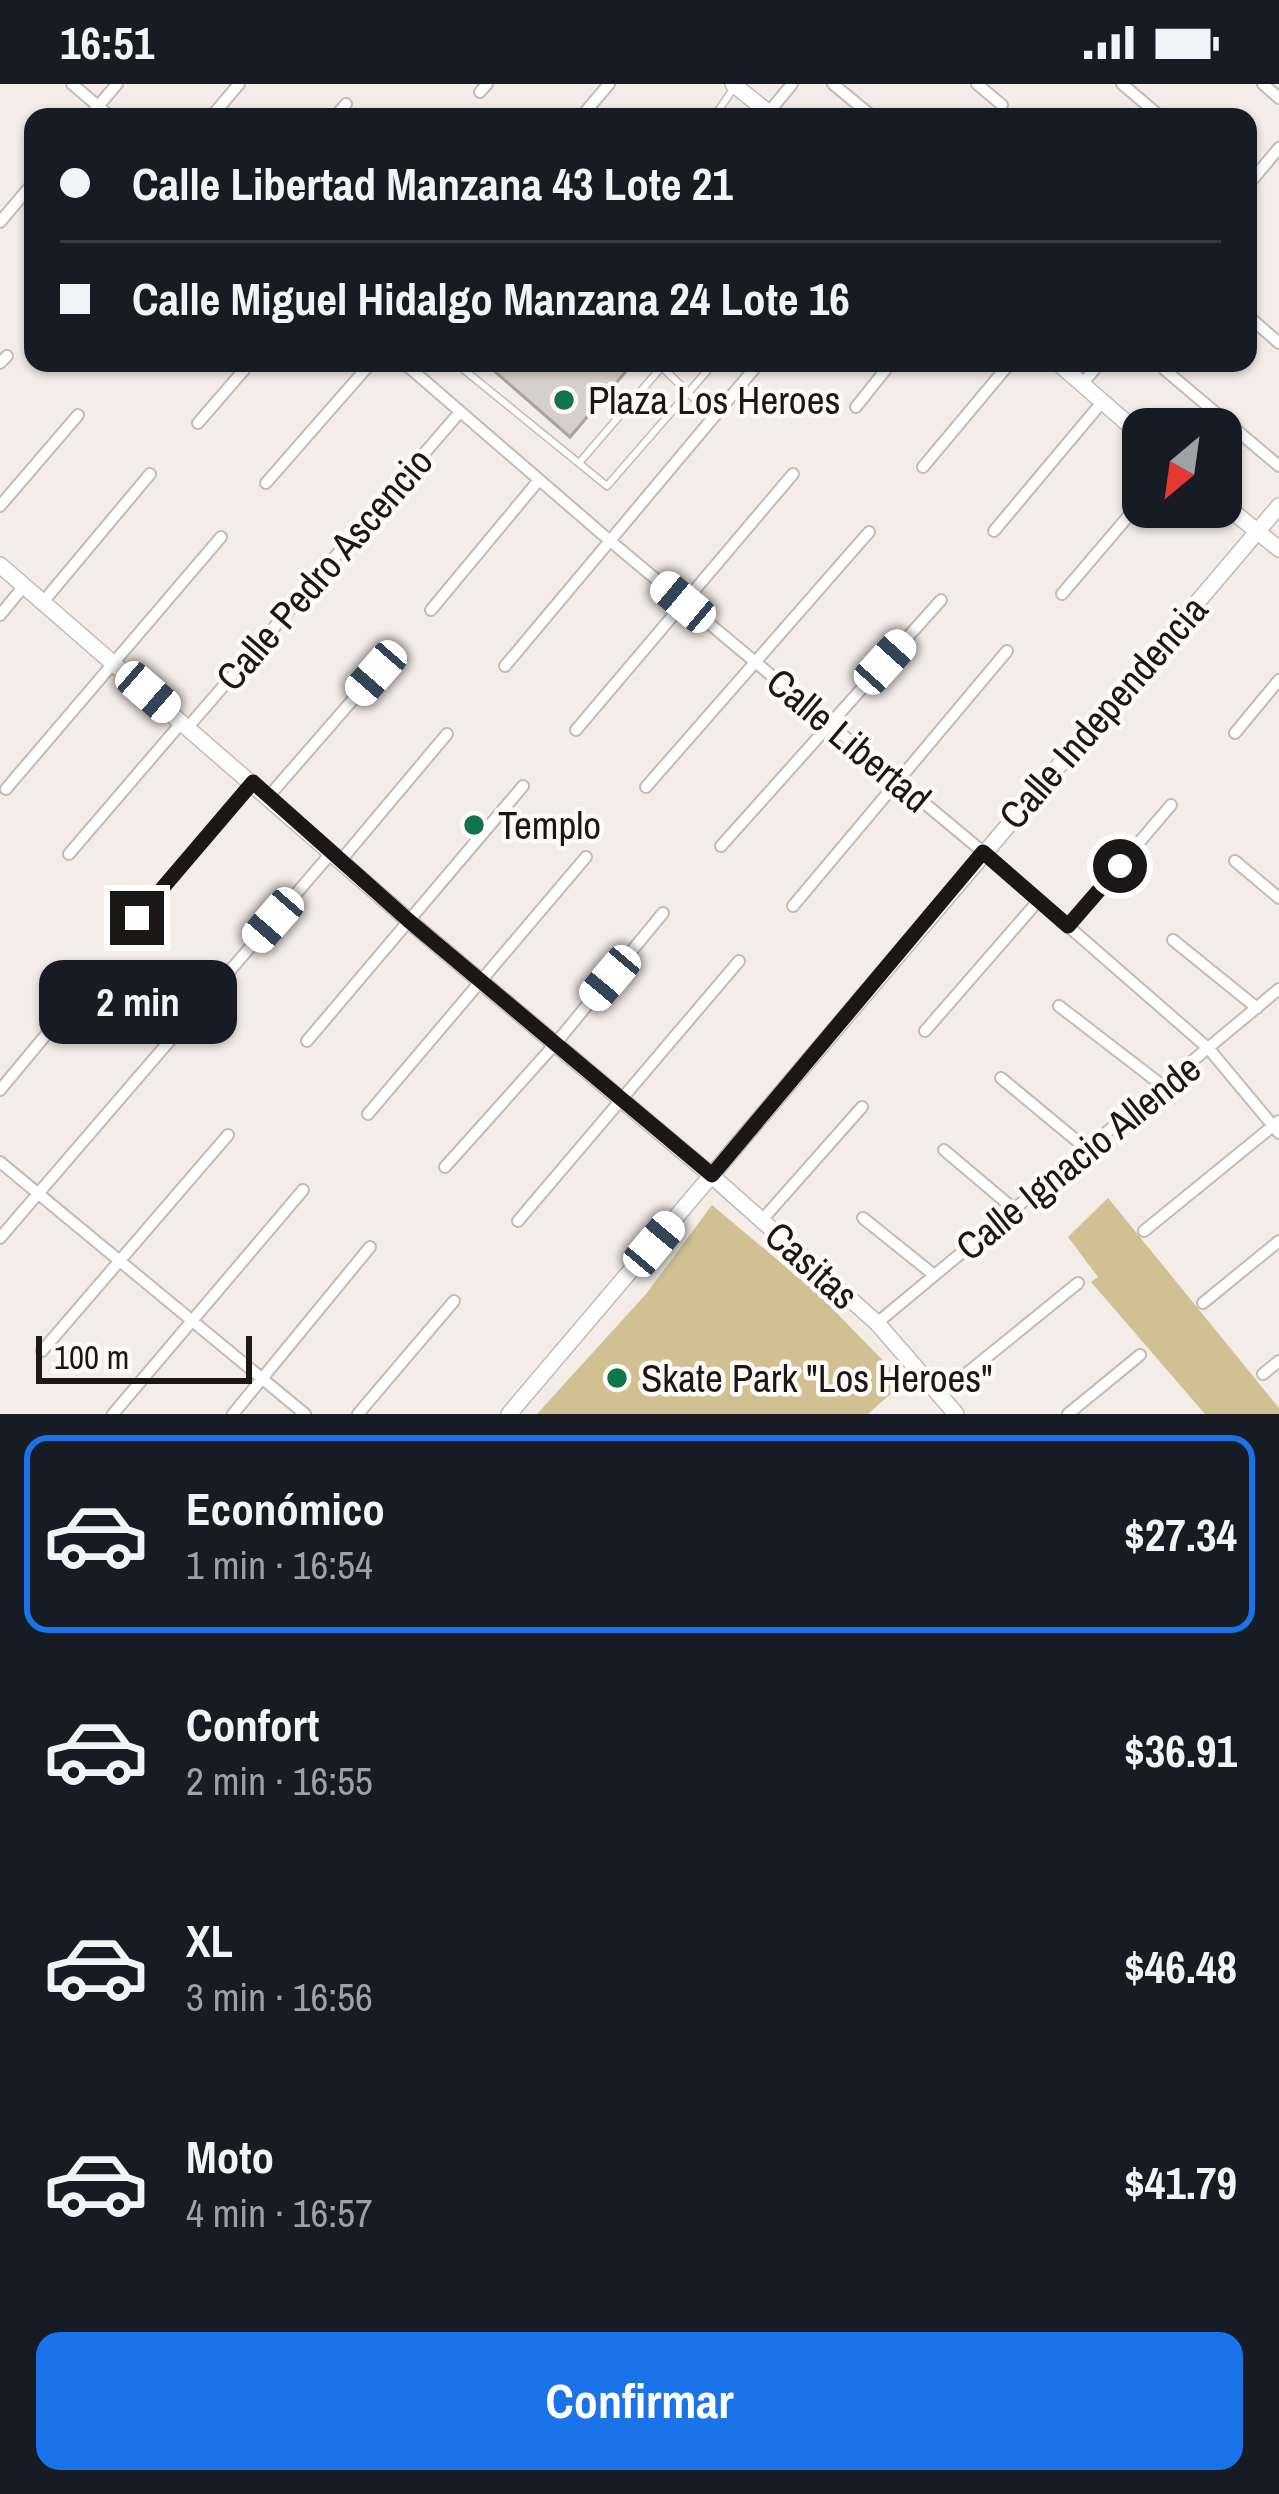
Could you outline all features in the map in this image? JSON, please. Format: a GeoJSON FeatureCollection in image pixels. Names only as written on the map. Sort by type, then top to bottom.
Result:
{"type":"FeatureCollection","features":[{"type":"Feature","properties":{"kind":"street"},"geometry":{"type":"LineString","coordinates":[[72,84],[100,108]]}},
{"type":"Feature","properties":{"kind":"street"},"geometry":{"type":"LineString","coordinates":[[98,106],[117,84]]}},
{"type":"Feature","properties":{"kind":"street"},"geometry":{"type":"LineString","coordinates":[[219,108],[239,84]]}},
{"type":"Feature","properties":{"kind":"street"},"geometry":{"type":"LineString","coordinates":[[588,108],[609,84]]}},
{"type":"Feature","properties":{"kind":"street"},"geometry":{"type":"LineString","coordinates":[[833,84],[862,108]]}},
{"type":"Feature","properties":{"kind":"street"},"geometry":{"type":"LineString","coordinates":[[977,84],[1002,105]]}},
{"type":"Feature","properties":{"kind":"street"},"geometry":{"type":"LineString","coordinates":[[1122,84],[1150,108]]}},
{"type":"Feature","properties":{"kind":"street"},"geometry":{"type":"LineString","coordinates":[[1264,84],[1279,98]]}},
{"type":"Feature","properties":{"kind":"street"},"geometry":{"type":"LineString","coordinates":[[734,85],[762,108]]}},
{"type":"Feature","properties":{"kind":"street"},"geometry":{"type":"LineString","coordinates":[[343,108],[346,104]]}},
{"type":"Feature","properties":{"kind":"street"},"geometry":{"type":"LineString","coordinates":[[1257,174],[1279,148]]}},
{"type":"Feature","properties":{"kind":"street"},"geometry":{"type":"LineString","coordinates":[[0,222],[24,194]]}},
{"type":"Feature","properties":{"kind":"street"},"geometry":{"type":"LineString","coordinates":[[198,423],[242,372]]}},
{"type":"Feature","properties":{"kind":"street"},"geometry":{"type":"LineString","coordinates":[[266,483],[363,372]]}},
{"type":"Feature","properties":{"kind":"street","name":"Calle Libertad"},"geometry":{"type":"LineString","coordinates":[[414,372],[1039,900],[1209,1049],[1277,1127]]}},
{"type":"Feature","properties":{"kind":"street"},"geometry":{"type":"LineString","coordinates":[[505,666],[751,372]]}},
{"type":"Feature","properties":{"kind":"street"},"geometry":{"type":"LineString","coordinates":[[856,407],[884,372]]}},
{"type":"Feature","properties":{"kind":"street"},"geometry":{"type":"LineString","coordinates":[[923,467],[1002,372]]}},
{"type":"Feature","properties":{"kind":"street"},"geometry":{"type":"LineString","coordinates":[[1068,372],[1122,418]]}},
{"type":"Feature","properties":{"kind":"street"},"geometry":{"type":"LineString","coordinates":[[1082,384],[1092,372]]}},
{"type":"Feature","properties":{"kind":"street"},"geometry":{"type":"LineString","coordinates":[[1167,372],[1279,466]]}},
{"type":"Feature","properties":{"kind":"street"},"geometry":{"type":"LineString","coordinates":[[994,531],[1103,401]]}},
{"type":"Feature","properties":{"kind":"street","name":"Calle Pedro Ascencio"},"geometry":{"type":"LineString","coordinates":[[69,854],[460,412]]}},
{"type":"Feature","properties":{"kind":"street"},"geometry":{"type":"LineString","coordinates":[[0,506],[78,415]]}},
{"type":"Feature","properties":{"kind":"street"},"geometry":{"type":"LineString","coordinates":[[43,602],[150,474]]}},
{"type":"Feature","properties":{"kind":"street"},"geometry":{"type":"LineString","coordinates":[[576,730],[793,474]]}},
{"type":"Feature","properties":{"kind":"street"},"geometry":{"type":"LineString","coordinates":[[431,610],[539,480]]}},
{"type":"Feature","properties":{"kind":"street","name":"Calle Independencia"},"geometry":{"type":"LineString","coordinates":[[509,1414],[1279,506]]}},
{"type":"Feature","properties":{"kind":"street"},"geometry":{"type":"LineString","coordinates":[[1242,518],[1279,549]]}},
{"type":"Feature","properties":{"kind":"street"},"geometry":{"type":"LineString","coordinates":[[1062,594],[1122,524]]}},
{"type":"Feature","properties":{"kind":"street"},"geometry":{"type":"LineString","coordinates":[[646,787],[869,532]]}},
{"type":"Feature","properties":{"kind":"street"},"geometry":{"type":"LineString","coordinates":[[6,789],[221,538]]}},
{"type":"Feature","properties":{"kind":"street","name":"Casitas"},"geometry":{"type":"LineString","coordinates":[[0,565],[408,920],[712,1175],[877,1323],[951,1412]]}},
{"type":"Feature","properties":{"kind":"street"},"geometry":{"type":"LineString","coordinates":[[0,615],[24,586]]}},
{"type":"Feature","properties":{"kind":"street"},"geometry":{"type":"LineString","coordinates":[[722,846],[941,600]]}},
{"type":"Feature","properties":{"kind":"street"},"geometry":{"type":"LineString","coordinates":[[794,906],[1007,651]]}},
{"type":"Feature","properties":{"kind":"street"},"geometry":{"type":"LineString","coordinates":[[269,796],[376,673]]}},
{"type":"Feature","properties":{"kind":"street"},"geometry":{"type":"LineString","coordinates":[[1235,733],[1279,680]]}},
{"type":"Feature","properties":{"kind":"street"},"geometry":{"type":"LineString","coordinates":[[0,1238],[447,734]]}},
{"type":"Feature","properties":{"kind":"street"},"geometry":{"type":"LineString","coordinates":[[137,918],[253,782]]}},
{"type":"Feature","properties":{"kind":"street"},"geometry":{"type":"LineString","coordinates":[[307,1040],[523,786]]}},
{"type":"Feature","properties":{"kind":"street"},"geometry":{"type":"LineString","coordinates":[[1068,926],[1171,805]]}},
{"type":"Feature","properties":{"kind":"street"},"geometry":{"type":"LineString","coordinates":[[368,1114],[586,857]]}},
{"type":"Feature","properties":{"kind":"street"},"geometry":{"type":"LineString","coordinates":[[1235,861],[1279,898]]}},
{"type":"Feature","properties":{"kind":"street"},"geometry":{"type":"LineString","coordinates":[[925,1031],[1039,900]]}},
{"type":"Feature","properties":{"kind":"street"},"geometry":{"type":"LineString","coordinates":[[445,1167],[663,913]]}},
{"type":"Feature","properties":{"kind":"street"},"geometry":{"type":"LineString","coordinates":[[1173,940],[1257,1008]]}},
{"type":"Feature","properties":{"kind":"street"},"geometry":{"type":"LineString","coordinates":[[518,1221],[739,961]]}},
{"type":"Feature","properties":{"kind":"street","name":"Calle Ignacio Allende"},"geometry":{"type":"LineString","coordinates":[[877,1323],[1279,989]]}},
{"type":"Feature","properties":{"kind":"street"},"geometry":{"type":"LineString","coordinates":[[0,1090],[74,1000]]}},
{"type":"Feature","properties":{"kind":"street"},"geometry":{"type":"LineString","coordinates":[[1059,1006],[1163,1086]]}},
{"type":"Feature","properties":{"kind":"street"},"geometry":{"type":"LineString","coordinates":[[1000,1078],[1088,1150]]}},
{"type":"Feature","properties":{"kind":"street"},"geometry":{"type":"LineString","coordinates":[[762,1220],[862,1107]]}},
{"type":"Feature","properties":{"kind":"street"},"geometry":{"type":"LineString","coordinates":[[1144,1231],[1277,1127]]}},
{"type":"Feature","properties":{"kind":"street"},"geometry":{"type":"LineString","coordinates":[[42,1351],[228,1136]]}},
{"type":"Feature","properties":{"kind":"street"},"geometry":{"type":"LineString","coordinates":[[944,1150],[1015,1210]]}},
{"type":"Feature","properties":{"kind":"street"},"geometry":{"type":"LineString","coordinates":[[0,1162],[304,1414]]}},
{"type":"Feature","properties":{"kind":"street"},"geometry":{"type":"LineString","coordinates":[[112,1414],[303,1190]]}},
{"type":"Feature","properties":{"kind":"street"},"geometry":{"type":"LineString","coordinates":[[863,1218],[934,1275]]}},
{"type":"Feature","properties":{"kind":"street"},"geometry":{"type":"LineString","coordinates":[[1203,1303],[1279,1241]]}},
{"type":"Feature","properties":{"kind":"street"},"geometry":{"type":"LineString","coordinates":[[233,1414],[370,1247]]}},
{"type":"Feature","properties":{"kind":"street"},"geometry":{"type":"LineString","coordinates":[[940,1395],[1078,1283]]}},
{"type":"Feature","properties":{"kind":"street"},"geometry":{"type":"LineString","coordinates":[[358,1414],[454,1301]]}},
{"type":"Feature","properties":{"kind":"street"},"geometry":{"type":"LineString","coordinates":[[1068,1414],[1140,1355]]}},
{"type":"Feature","properties":{"kind":"street"},"geometry":{"type":"LineString","coordinates":[[1263,1374],[1279,1361]]}},
{"type":"Feature","properties":{"kind":"lane"},"geometry":{"type":"LineString","coordinates":[[467,372],[607,486],[706,372]]}},
{"type":"Feature","properties":{"kind":"lane"},"geometry":{"type":"LineString","coordinates":[[579,463],[657,372]]}},
{"type":"Feature","properties":{"kind":"lane"},"geometry":{"type":"LineString","coordinates":[[669,372],[713,417]]}},
{"type":"Feature","properties":{"kind":"shaded area"},"geometry":{"type":"Polygon","coordinates":[[[1108,1198],[1279,1408],[1279,1414],[1205,1414],[1091,1282],[1098,1277],[1068,1237],[1108,1198]]]}},
{"type":"Feature","properties":{"kind":"shaded area"},"geometry":{"type":"Polygon","coordinates":[[[712,1205],[819,1295],[904,1382],[868,1414],[537,1414],[646,1294],[712,1205]]]}},
{"type":"Feature","properties":{"kind":"building","name":"Plaza Los Heroes"},"geometry":{"type":"Polygon","coordinates":[[[495,372],[625,372],[570,437],[495,372]]]}},
{"type":"Feature","properties":{"kind":"place","name":"Plaza Los Heroes"},"geometry":{"type":"Point","coordinates":[564,400]}},
{"type":"Feature","properties":{"kind":"place","name":"Templo"},"geometry":{"type":"Point","coordinates":[474,825]}},
{"type":"Feature","properties":{"kind":"place","name":"Skate Park \"Los Heroes\""},"geometry":{"type":"Point","coordinates":[617,1378]}},
{"type":"Feature","properties":{"kind":"route"},"geometry":{"type":"LineString","coordinates":[[137,918],[253,782],[408,920],[712,1175],[983,852],[1068,926],[1120,866]]}}]}
